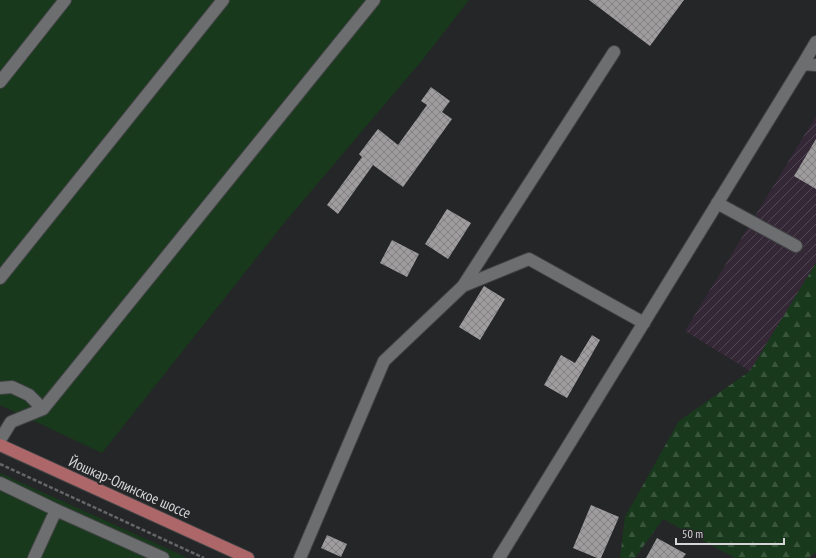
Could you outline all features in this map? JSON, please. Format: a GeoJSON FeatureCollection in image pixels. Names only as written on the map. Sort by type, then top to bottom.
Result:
{"type":"FeatureCollection","features":[{"type":"Feature","properties":{"kind":"main road","name":"Йошкар-Олинское шоссе"},"geometry":{"type":"LineString","coordinates":[[0,445],[248,558]]}},
{"type":"Feature","properties":{"kind":"lane"},"geometry":{"type":"LineString","coordinates":[[0,82],[66,0]]}},
{"type":"Feature","properties":{"kind":"lane"},"geometry":{"type":"LineString","coordinates":[[0,278],[223,0]]}},
{"type":"Feature","properties":{"kind":"lane"},"geometry":{"type":"LineString","coordinates":[[0,440],[12,422],[43,409],[374,0]]}},
{"type":"Feature","properties":{"kind":"lane"},"geometry":{"type":"LineString","coordinates":[[499,558],[816,42]]}},
{"type":"Feature","properties":{"kind":"lane"},"geometry":{"type":"LineString","coordinates":[[300,558],[384,361],[463,286],[614,52]]}},
{"type":"Feature","properties":{"kind":"lane"},"geometry":{"type":"LineString","coordinates":[[803,64],[816,65]]}},
{"type":"Feature","properties":{"kind":"lane"},"geometry":{"type":"LineString","coordinates":[[717,203],[796,246]]}},
{"type":"Feature","properties":{"kind":"lane"},"geometry":{"type":"LineString","coordinates":[[463,286],[528,259],[644,323]]}},
{"type":"Feature","properties":{"kind":"lane"},"geometry":{"type":"LineString","coordinates":[[0,388],[12,387],[23,392],[29,395],[43,409]]}},
{"type":"Feature","properties":{"kind":"lane"},"geometry":{"type":"LineString","coordinates":[[0,483],[163,558]]}},
{"type":"Feature","properties":{"kind":"lane"},"geometry":{"type":"LineString","coordinates":[[34,558],[56,510]]}},
{"type":"Feature","properties":{"kind":"path"},"geometry":{"type":"LineString","coordinates":[[0,464],[204,558]]}},
{"type":"Feature","properties":{"kind":"shaded area"},"geometry":{"type":"Polygon","coordinates":[[[816,116],[816,263],[750,371],[685,331],[816,116]]]}},
{"type":"Feature","properties":{"kind":"green space"},"geometry":{"type":"Polygon","coordinates":[[[0,0],[469,0],[424,58],[285,222],[102,453],[0,405],[0,0]]]}},
{"type":"Feature","properties":{"kind":"green space"},"geometry":{"type":"Polygon","coordinates":[[[816,263],[816,552],[808,558],[735,558],[663,519],[635,558],[620,558],[625,517],[679,421],[750,371],[816,263]]]}},
{"type":"Feature","properties":{"kind":"green space"},"geometry":{"type":"Polygon","coordinates":[[[0,473],[188,558],[0,558],[0,473]]]}},
{"type":"Feature","properties":{"kind":"building"},"geometry":{"type":"Polygon","coordinates":[[[589,0],[684,0],[650,46],[589,0]]]}},
{"type":"Feature","properties":{"kind":"building"},"geometry":{"type":"Polygon","coordinates":[[[431,87],[450,101],[442,112],[452,119],[403,187],[373,165],[338,214],[327,205],[362,157],[359,154],[378,129],[398,145],[427,105],[421,101],[431,87]]]}},
{"type":"Feature","properties":{"kind":"building"},"geometry":{"type":"Polygon","coordinates":[[[816,139],[816,189],[794,176],[816,139]]]}},
{"type":"Feature","properties":{"kind":"building"},"geometry":{"type":"Polygon","coordinates":[[[447,209],[471,223],[448,259],[425,244],[447,209]]]}},
{"type":"Feature","properties":{"kind":"building"},"geometry":{"type":"Polygon","coordinates":[[[392,240],[419,254],[407,277],[380,263],[392,240]]]}},
{"type":"Feature","properties":{"kind":"building"},"geometry":{"type":"Polygon","coordinates":[[[484,286],[505,299],[480,340],[459,327],[484,286]]]}},
{"type":"Feature","properties":{"kind":"building"},"geometry":{"type":"Polygon","coordinates":[[[592,335],[600,340],[567,398],[544,385],[561,355],[575,363],[592,335]]]}},
{"type":"Feature","properties":{"kind":"building"},"geometry":{"type":"Polygon","coordinates":[[[591,505],[619,517],[601,558],[597,558],[573,548],[591,505]]]}},
{"type":"Feature","properties":{"kind":"building"},"geometry":{"type":"Polygon","coordinates":[[[327,535],[347,544],[341,557],[321,548],[327,535]]]}},
{"type":"Feature","properties":{"kind":"building"},"geometry":{"type":"Polygon","coordinates":[[[657,538],[686,554],[683,558],[646,558],[657,538]]]}}]}
